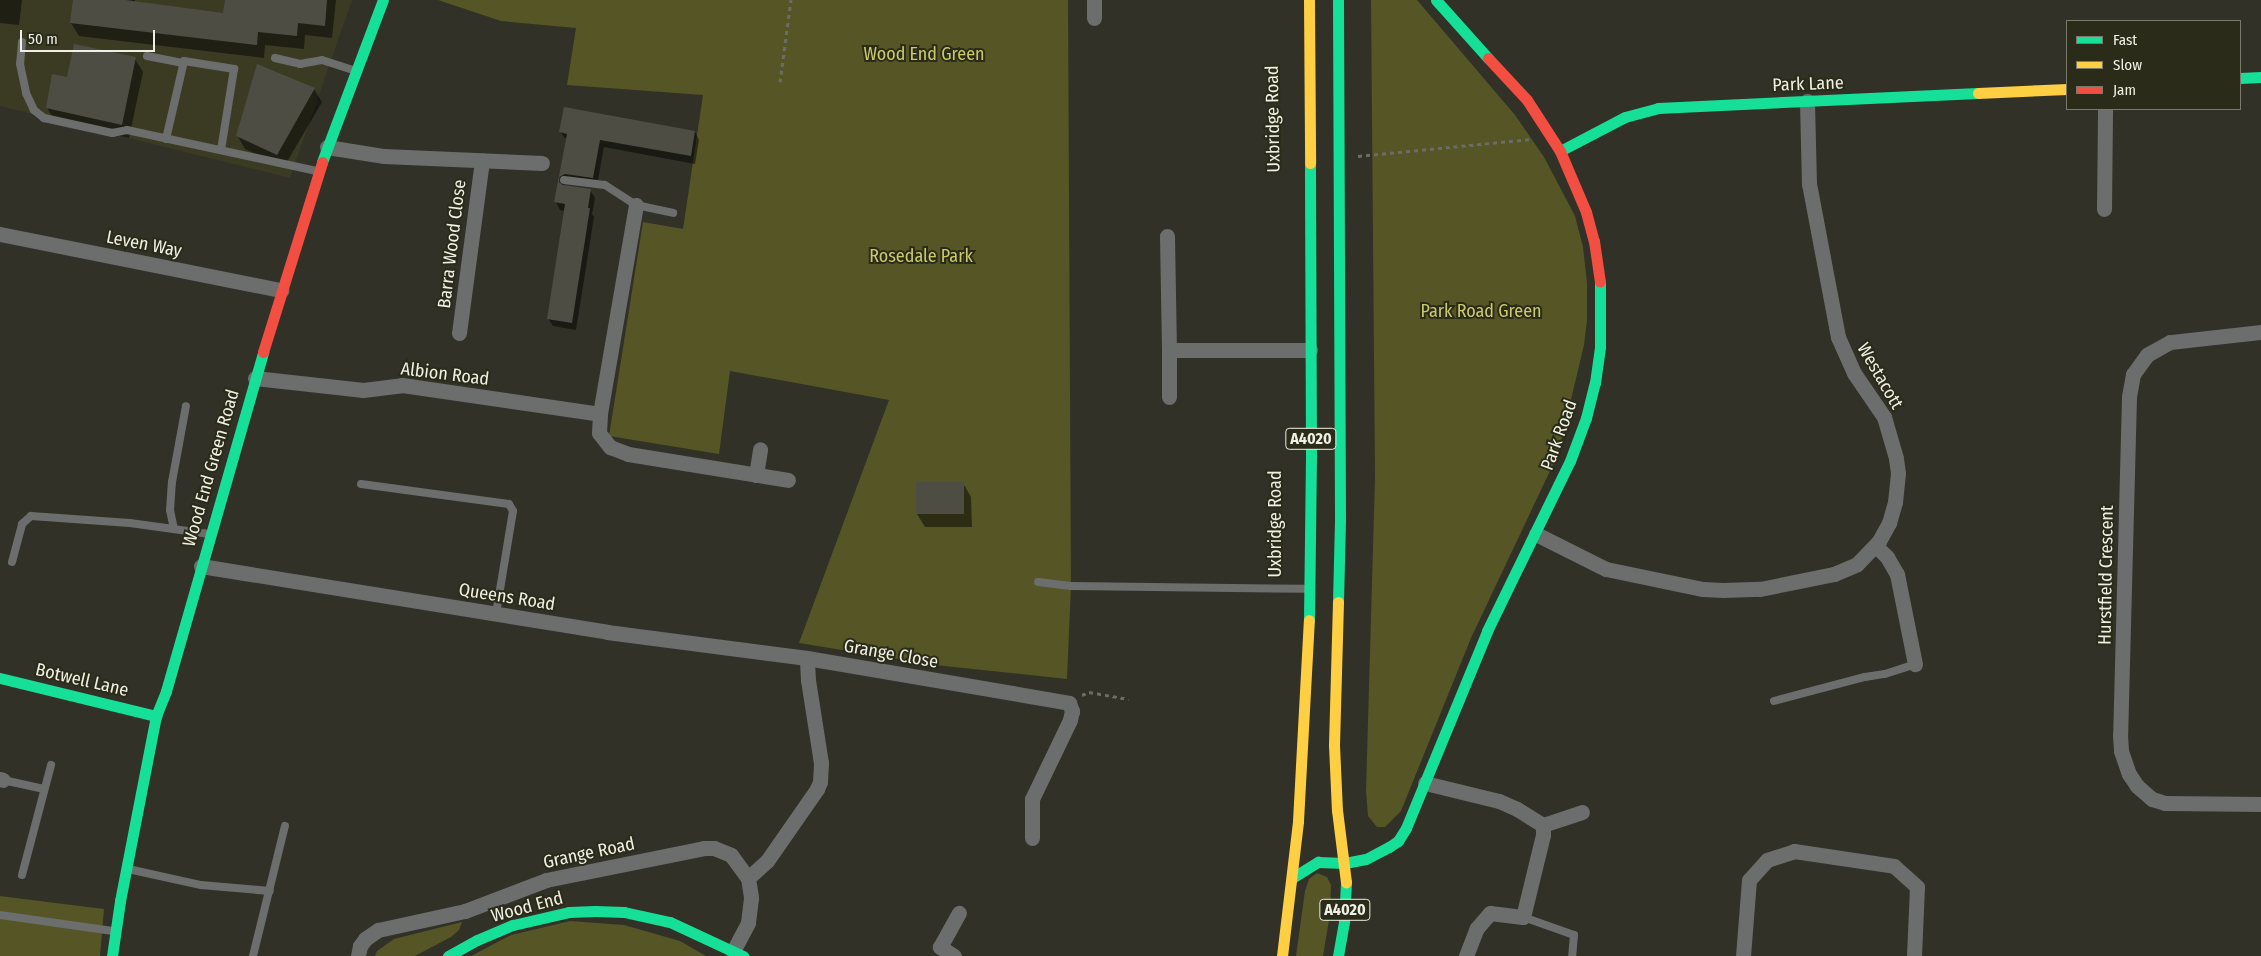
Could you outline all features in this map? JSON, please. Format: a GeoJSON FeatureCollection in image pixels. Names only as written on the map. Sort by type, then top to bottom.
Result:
{"type":"FeatureCollection","features":[{"type":"Feature","properties":{"kind":"street","name":"Wood End Green Road"},"geometry":{"type":"LineString","coordinates":[[112,956],[126,869],[156,716],[166,691],[281,290],[327,147],[383,0]]}},
{"type":"Feature","properties":{"kind":"street"},"geometry":{"type":"LineString","coordinates":[[1094,0],[1094,18]]}},
{"type":"Feature","properties":{"kind":"street","name":"Uxbridge Road"},"geometry":{"type":"LineString","coordinates":[[1282,956],[1292,878],[1305,735],[1310,589],[1309,0]]}},
{"type":"Feature","properties":{"kind":"street","name":"A4020"},"geometry":{"type":"LineString","coordinates":[[1338,0],[1340,519],[1334,745],[1337,810],[1346,863],[1344,913],[1338,956]]}},
{"type":"Feature","properties":{"kind":"street","name":"Park Road"},"geometry":{"type":"LineString","coordinates":[[1346,863],[1366,859],[1398,841],[1406,828],[1487,631],[1570,461],[1586,418],[1595,383],[1602,318],[1601,288],[1594,241],[1576,187],[1560,151],[1552,137],[1509,79],[1436,0]]}},
{"type":"Feature","properties":{"kind":"street"},"geometry":{"type":"LineString","coordinates":[[2241,78],[2261,77]]}},
{"type":"Feature","properties":{"kind":"street","name":"Park Lane"},"geometry":{"type":"LineString","coordinates":[[1560,151],[1625,117],[1658,108],[2066,89]]}},
{"type":"Feature","properties":{"kind":"street","name":"Westacott"},"geometry":{"type":"LineString","coordinates":[[1536,534],[1606,569],[1703,589],[1723,590],[1760,588],[1834,574],[1857,564],[1876,546],[1889,523],[1895,502],[1898,474],[1896,458],[1884,417],[1854,373],[1838,337],[1809,184],[1807,102]]}},
{"type":"Feature","properties":{"kind":"street"},"geometry":{"type":"LineString","coordinates":[[2104,209],[2105,110]]}},
{"type":"Feature","properties":{"kind":"street","name":"Barra Wood Close"},"geometry":{"type":"LineString","coordinates":[[327,147],[384,156],[542,163]]}},
{"type":"Feature","properties":{"kind":"street","name":"Barra Wood Close"},"geometry":{"type":"LineString","coordinates":[[460,333],[482,160]]}},
{"type":"Feature","properties":{"kind":"street"},"geometry":{"type":"LineString","coordinates":[[636,205],[600,414],[599,433],[610,447],[628,454],[788,480]]}},
{"type":"Feature","properties":{"kind":"street","name":"Leven Way"},"geometry":{"type":"LineString","coordinates":[[0,234],[281,290]]}},
{"type":"Feature","properties":{"kind":"street"},"geometry":{"type":"LineString","coordinates":[[1166,236],[1170,397]]}},
{"type":"Feature","properties":{"kind":"street","name":"Hurstfield Crescent"},"geometry":{"type":"LineString","coordinates":[[2261,332],[2170,342],[2148,355],[2133,374],[2129,397],[2120,735],[2121,751],[2128,774],[2137,786],[2152,799],[2165,803],[2261,804]]}},
{"type":"Feature","properties":{"kind":"street"},"geometry":{"type":"LineString","coordinates":[[1169,350],[1310,350]]}},
{"type":"Feature","properties":{"kind":"street","name":"Albion Road"},"geometry":{"type":"LineString","coordinates":[[256,378],[363,390],[402,385],[600,414]]}},
{"type":"Feature","properties":{"kind":"street"},"geometry":{"type":"LineString","coordinates":[[756,475],[760,449]]}},
{"type":"Feature","properties":{"kind":"street"},"geometry":{"type":"LineString","coordinates":[[1876,546],[1887,557],[1897,574],[1915,664]]}},
{"type":"Feature","properties":{"kind":"street","name":"Queens Road"},"geometry":{"type":"LineString","coordinates":[[201,566],[607,632],[808,658]]}},
{"type":"Feature","properties":{"kind":"street"},"geometry":{"type":"LineString","coordinates":[[738,953],[748,923],[751,898],[748,878],[767,861],[820,782],[821,763],[808,680],[808,658]]}},
{"type":"Feature","properties":{"kind":"street","name":"Grange Close"},"geometry":{"type":"LineString","coordinates":[[808,658],[1069,703]]}},
{"type":"Feature","properties":{"kind":"street","name":"Botwell Lane"},"geometry":{"type":"LineString","coordinates":[[0,678],[156,716]]}},
{"type":"Feature","properties":{"kind":"street"},"geometry":{"type":"LineString","coordinates":[[1032,838],[1032,799],[1070,720],[1072,711],[1069,703]]}},
{"type":"Feature","properties":{"kind":"street"},"geometry":{"type":"LineString","coordinates":[[1425,783],[1499,801],[1517,809],[1543,826]]}},
{"type":"Feature","properties":{"kind":"street"},"geometry":{"type":"LineString","coordinates":[[1543,826],[1582,812]]}},
{"type":"Feature","properties":{"kind":"street"},"geometry":{"type":"LineString","coordinates":[[1466,956],[1477,928],[1490,913],[1496,912],[1523,917],[1543,835],[1543,826]]}},
{"type":"Feature","properties":{"kind":"street","name":"Grange Road"},"geometry":{"type":"LineString","coordinates":[[358,956],[360,946],[365,939],[378,930],[465,911],[546,880],[691,850],[714,848],[725,851],[735,859],[748,878]]}},
{"type":"Feature","properties":{"kind":"street"},"geometry":{"type":"LineString","coordinates":[[1743,956],[1748,880],[1767,860],[1794,851],[1894,866],[1916,887],[1914,956]]}},
{"type":"Feature","properties":{"kind":"street"},"geometry":{"type":"LineString","coordinates":[[1292,878],[1318,862],[1346,863]]}},
{"type":"Feature","properties":{"kind":"street","name":"Wood End"},"geometry":{"type":"LineString","coordinates":[[448,956],[477,940],[513,925],[570,912],[595,911],[624,912],[670,922],[738,953]]}},
{"type":"Feature","properties":{"kind":"street"},"geometry":{"type":"LineString","coordinates":[[954,956],[940,947],[959,913]]}},
{"type":"Feature","properties":{"kind":"lane"},"geometry":{"type":"LineString","coordinates":[[22,42],[22,77],[30,104],[39,115],[112,132],[128,130],[319,172]]}},
{"type":"Feature","properties":{"kind":"lane"},"geometry":{"type":"LineString","coordinates":[[148,56],[183,64]]}},
{"type":"Feature","properties":{"kind":"lane"},"geometry":{"type":"LineString","coordinates":[[275,58],[300,64],[322,60],[356,71]]}},
{"type":"Feature","properties":{"kind":"lane"},"geometry":{"type":"LineString","coordinates":[[166,139],[184,61],[234,69],[221,150]]}},
{"type":"Feature","properties":{"kind":"lane"},"geometry":{"type":"LineString","coordinates":[[564,180],[605,185],[636,205],[674,213]]}},
{"type":"Feature","properties":{"kind":"lane"},"geometry":{"type":"LineString","coordinates":[[174,529],[170,510],[172,482],[186,406]]}},
{"type":"Feature","properties":{"kind":"lane"},"geometry":{"type":"LineString","coordinates":[[361,484],[509,504],[513,511],[496,614]]}},
{"type":"Feature","properties":{"kind":"lane"},"geometry":{"type":"LineString","coordinates":[[12,562],[22,524],[31,516],[211,534]]}},
{"type":"Feature","properties":{"kind":"lane"},"geometry":{"type":"LineString","coordinates":[[1038,582],[1070,586],[1293,591],[1310,589]]}},
{"type":"Feature","properties":{"kind":"lane"},"geometry":{"type":"LineString","coordinates":[[1774,701],[1865,677],[1885,674],[1915,664]]}},
{"type":"Feature","properties":{"kind":"lane"},"geometry":{"type":"LineString","coordinates":[[22,875],[51,765]]}},
{"type":"Feature","properties":{"kind":"lane"},"geometry":{"type":"LineString","coordinates":[[2,779],[44,789]]}},
{"type":"Feature","properties":{"kind":"lane"},"geometry":{"type":"LineString","coordinates":[[253,956],[285,826]]}},
{"type":"Feature","properties":{"kind":"lane"},"geometry":{"type":"LineString","coordinates":[[126,869],[201,885],[270,892]]}},
{"type":"Feature","properties":{"kind":"lane"},"geometry":{"type":"LineString","coordinates":[[0,915],[115,931]]}},
{"type":"Feature","properties":{"kind":"lane"},"geometry":{"type":"LineString","coordinates":[[1523,917],[1574,935],[1572,956]]}},
{"type":"Feature","properties":{"kind":"path"},"geometry":{"type":"LineString","coordinates":[[780,82],[792,0]]}},
{"type":"Feature","properties":{"kind":"path"},"geometry":{"type":"LineString","coordinates":[[1358,156],[1552,137]]}},
{"type":"Feature","properties":{"kind":"path"},"geometry":{"type":"LineString","coordinates":[[1069,703],[1089,692],[1128,699]]}},
{"type":"Feature","properties":{"kind":"shaded area"},"geometry":{"type":"Polygon","coordinates":[[[0,0],[352,0],[290,178],[0,106],[0,0]]]}},
{"type":"Feature","properties":{"kind":"green space","name":"Rosedale Park"},"geometry":{"type":"Polygon","coordinates":[[[438,0],[1068,0],[1071,586],[1067,679],[935,665],[799,643],[889,400],[730,371],[719,454],[609,436],[643,222],[683,229],[703,95],[567,85],[576,28],[501,21],[438,0]]]}},
{"type":"Feature","properties":{"kind":"green space","name":"Park Road Green"},"geometry":{"type":"Polygon","coordinates":[[[1371,0],[1417,0],[1515,115],[1544,157],[1575,216],[1583,247],[1587,283],[1587,320],[1584,345],[1558,454],[1471,638],[1401,811],[1385,827],[1377,827],[1368,816],[1366,791],[1375,478],[1371,0]]]}},
{"type":"Feature","properties":{"kind":"green space"},"geometry":{"type":"Polygon","coordinates":[[[1317,873],[1327,877],[1331,885],[1330,914],[1323,956],[1296,956],[1305,891],[1309,879],[1317,873]]]}},
{"type":"Feature","properties":{"kind":"green space"},"geometry":{"type":"Polygon","coordinates":[[[0,896],[104,909],[100,956],[0,956],[0,896]]]}},
{"type":"Feature","properties":{"kind":"green space"},"geometry":{"type":"Polygon","coordinates":[[[570,921],[624,925],[680,941],[706,956],[471,956],[511,935],[570,921]]]}},
{"type":"Feature","properties":{"kind":"green space"},"geometry":{"type":"Polygon","coordinates":[[[462,922],[459,930],[451,937],[415,956],[375,956],[377,951],[394,939],[462,922]]]}},
{"type":"Feature","properties":{"kind":"building"},"geometry":{"type":"Polygon","coordinates":[[[73,0],[126,0],[223,13],[225,0],[327,0],[325,26],[298,23],[297,36],[258,32],[257,45],[70,23],[73,0]]]}},
{"type":"Feature","properties":{"kind":"building"},"geometry":{"type":"Polygon","coordinates":[[[74,44],[136,57],[122,125],[46,108],[52,74],[67,77],[74,44]]]}},
{"type":"Feature","properties":{"kind":"building"},"geometry":{"type":"Polygon","coordinates":[[[257,64],[315,88],[277,155],[236,136],[257,64]]]}},
{"type":"Feature","properties":{"kind":"building"},"geometry":{"type":"Polygon","coordinates":[[[564,107],[695,131],[691,156],[600,140],[593,178],[565,174],[559,177],[559,182],[563,185],[591,189],[588,208],[590,208],[572,323],[547,319],[565,204],[554,202],[567,134],[559,132],[564,107]]]}},
{"type":"Feature","properties":{"kind":"building"},"geometry":{"type":"Polygon","coordinates":[[[916,482],[964,482],[964,514],[916,514],[916,482]]]}},
{"type":"Feature","properties":{"kind":"traffic: fast"},"geometry":{"type":"LineString","coordinates":[[322,162],[383,0]]}},
{"type":"Feature","properties":{"kind":"traffic: fast"},"geometry":{"type":"LineString","coordinates":[[1338,0],[1340,519],[1338,602]]}},
{"type":"Feature","properties":{"kind":"traffic: fast"},"geometry":{"type":"LineString","coordinates":[[1436,0],[1488,58]]}},
{"type":"Feature","properties":{"kind":"traffic: fast"},"geometry":{"type":"LineString","coordinates":[[2241,78],[2261,77]]}},
{"type":"Feature","properties":{"kind":"traffic: fast"},"geometry":{"type":"LineString","coordinates":[[1560,151],[1625,117],[1658,108],[1978,93]]}},
{"type":"Feature","properties":{"kind":"traffic: fast"},"geometry":{"type":"LineString","coordinates":[[1309,620],[1311,458],[1310,163]]}},
{"type":"Feature","properties":{"kind":"traffic: fast"},"geometry":{"type":"LineString","coordinates":[[1345,863],[1366,859],[1389,847],[1398,841],[1406,828],[1487,631],[1570,461],[1586,418],[1595,383],[1600,346],[1600,282]]}},
{"type":"Feature","properties":{"kind":"traffic: fast"},"geometry":{"type":"LineString","coordinates":[[112,956],[120,901],[156,716],[166,691],[263,352]]}},
{"type":"Feature","properties":{"kind":"traffic: fast"},"geometry":{"type":"LineString","coordinates":[[0,678],[156,716]]}},
{"type":"Feature","properties":{"kind":"traffic: fast"},"geometry":{"type":"LineString","coordinates":[[1292,878],[1318,862],[1345,863]]}},
{"type":"Feature","properties":{"kind":"traffic: fast"},"geometry":{"type":"LineString","coordinates":[[1338,956],[1344,921],[1346,882]]}},
{"type":"Feature","properties":{"kind":"traffic: fast"},"geometry":{"type":"LineString","coordinates":[[448,956],[477,940],[513,925],[569,912],[595,911],[624,912],[670,922],[743,956]]}},
{"type":"Feature","properties":{"kind":"traffic: slow"},"geometry":{"type":"LineString","coordinates":[[1309,0],[1310,163]]}},
{"type":"Feature","properties":{"kind":"traffic: slow"},"geometry":{"type":"LineString","coordinates":[[1978,93],[2066,89]]}},
{"type":"Feature","properties":{"kind":"traffic: slow"},"geometry":{"type":"LineString","coordinates":[[1338,602],[1334,745],[1337,810],[1346,882]]}},
{"type":"Feature","properties":{"kind":"traffic: slow"},"geometry":{"type":"LineString","coordinates":[[1282,956],[1298,821],[1309,620]]}},
{"type":"Feature","properties":{"kind":"traffic: jam"},"geometry":{"type":"LineString","coordinates":[[1488,58],[1527,100],[1560,151],[1586,212],[1594,241],[1600,282]]}},
{"type":"Feature","properties":{"kind":"traffic: jam"},"geometry":{"type":"LineString","coordinates":[[263,352],[322,162]]}},
{"type":"Feature","properties":{"kind":"park label","name":"Wood End Green"},"geometry":{"type":"Point","coordinates":[924,54]}}]}
